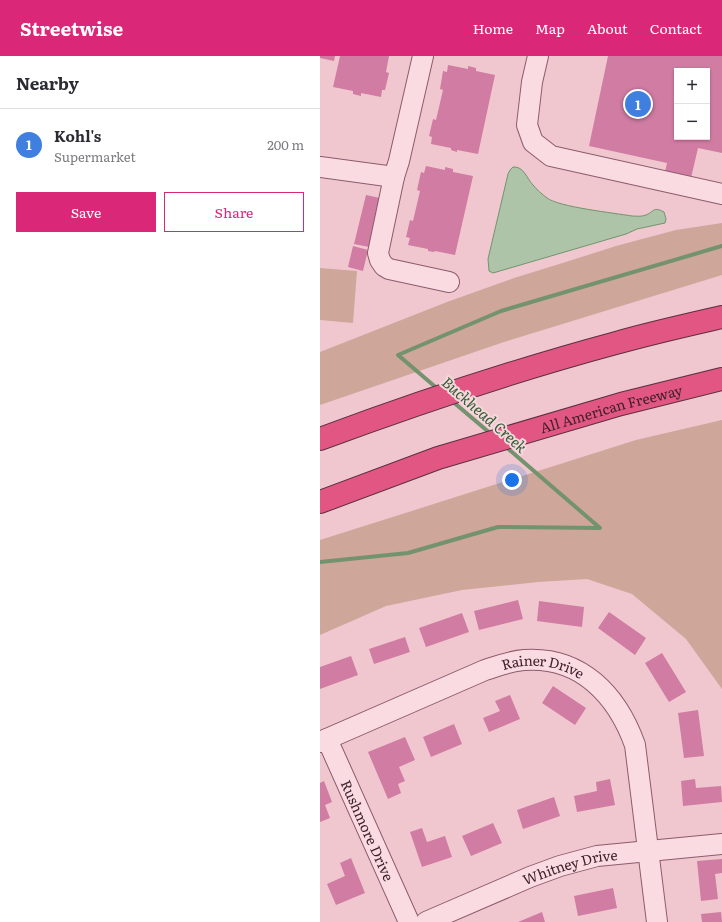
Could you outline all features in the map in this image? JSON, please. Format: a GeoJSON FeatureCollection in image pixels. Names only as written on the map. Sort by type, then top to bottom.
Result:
{"type":"FeatureCollection","features":[{"type":"Feature","properties":{"kind":"highway"},"geometry":{"type":"LineString","coordinates":[[320,440],[451,393],[540,365],[617,342],[722,317]]}},
{"type":"Feature","properties":{"kind":"highway","name":"All American Freeway"},"geometry":{"type":"LineString","coordinates":[[320,502],[438,458],[621,404],[722,379]]}},
{"type":"Feature","properties":{"kind":"street"},"geometry":{"type":"LineString","coordinates":[[422,56],[399,161],[380,236],[378,253],[384,266],[449,282]]}},
{"type":"Feature","properties":{"kind":"street"},"geometry":{"type":"LineString","coordinates":[[538,56],[532,82],[527,124],[533,142],[551,156],[722,194]]}},
{"type":"Feature","properties":{"kind":"street"},"geometry":{"type":"LineString","coordinates":[[320,167],[394,177]]}},
{"type":"Feature","properties":{"kind":"street","name":"Rainer Drive"},"geometry":{"type":"LineString","coordinates":[[323,740],[485,670],[504,664],[531,660],[548,661],[582,673],[596,683],[620,710],[635,744],[657,922]]}},
{"type":"Feature","properties":{"kind":"street","name":"Rushmore Drive"},"geometry":{"type":"LineString","coordinates":[[323,740],[409,922]]}},
{"type":"Feature","properties":{"kind":"street","name":"Whitney Drive"},"geometry":{"type":"LineString","coordinates":[[426,922],[530,877],[560,866],[597,856],[722,844]]}},
{"type":"Feature","properties":{"kind":"shaded area"},"geometry":{"type":"Polygon","coordinates":[[[513,167],[517,167],[523,171],[536,189],[553,201],[574,207],[632,216],[644,216],[654,210],[658,210],[664,212],[666,219],[665,223],[637,229],[626,234],[493,273],[489,271],[488,259],[508,174],[513,167]]]}},
{"type":"Feature","properties":{"kind":"shaded area"},"geometry":{"type":"Polygon","coordinates":[[[722,223],[722,275],[504,342],[320,405],[320,352],[447,302],[514,278],[616,246],[676,230],[722,223]]]}},
{"type":"Feature","properties":{"kind":"shaded area"},"geometry":{"type":"Polygon","coordinates":[[[320,268],[357,271],[353,323],[320,320],[320,268]]]}},
{"type":"Feature","properties":{"kind":"shaded area"},"geometry":{"type":"Polygon","coordinates":[[[722,420],[722,689],[686,639],[632,594],[587,579],[538,582],[462,590],[386,606],[320,635],[320,540],[636,440],[722,420]]]}},
{"type":"Feature","properties":{"kind":"building"},"geometry":{"type":"Polygon","coordinates":[[[320,56],[335,56],[334,61],[320,58],[320,56]]]}},
{"type":"Feature","properties":{"kind":"building"},"geometry":{"type":"Polygon","coordinates":[[[340,56],[389,56],[386,72],[389,73],[385,90],[382,90],[381,97],[361,93],[361,96],[353,94],[353,91],[333,87],[340,56]]]}},
{"type":"Feature","properties":{"kind":"building"},"geometry":{"type":"Polygon","coordinates":[[[608,56],[722,56],[722,153],[698,148],[691,178],[665,172],[667,163],[589,146],[608,56]]]}},
{"type":"Feature","properties":{"kind":"building"},"geometry":{"type":"Polygon","coordinates":[[[448,65],[468,69],[468,66],[476,68],[476,71],[495,75],[478,154],[457,150],[457,152],[451,150],[451,148],[431,144],[432,137],[429,136],[433,119],[436,120],[443,90],[440,89],[443,71],[447,72],[448,65]]]}},
{"type":"Feature","properties":{"kind":"building"},"geometry":{"type":"Polygon","coordinates":[[[426,166],[445,170],[445,167],[453,169],[453,172],[473,176],[455,255],[428,251],[428,249],[408,245],[410,238],[406,237],[410,220],[413,221],[420,191],[417,190],[421,172],[424,173],[426,166]]]}},
{"type":"Feature","properties":{"kind":"building"},"geometry":{"type":"Polygon","coordinates":[[[366,195],[380,198],[369,247],[354,244],[366,195]]]}},
{"type":"Feature","properties":{"kind":"building"},"geometry":{"type":"Polygon","coordinates":[[[353,246],[368,250],[363,271],[348,267],[353,246]]]}},
{"type":"Feature","properties":{"kind":"building"},"geometry":{"type":"Polygon","coordinates":[[[518,600],[523,619],[479,630],[474,611],[518,600]]]}},
{"type":"Feature","properties":{"kind":"building"},"geometry":{"type":"Polygon","coordinates":[[[539,601],[584,607],[582,627],[537,621],[539,601]]]}},
{"type":"Feature","properties":{"kind":"building"},"geometry":{"type":"Polygon","coordinates":[[[609,612],[646,638],[635,655],[598,628],[609,612]]]}},
{"type":"Feature","properties":{"kind":"building"},"geometry":{"type":"Polygon","coordinates":[[[462,613],[469,632],[426,647],[419,628],[462,613]]]}},
{"type":"Feature","properties":{"kind":"building"},"geometry":{"type":"Polygon","coordinates":[[[405,637],[410,652],[374,664],[369,649],[405,637]]]}},
{"type":"Feature","properties":{"kind":"building"},"geometry":{"type":"Polygon","coordinates":[[[662,653],[686,692],[669,702],[645,663],[662,653]]]}},
{"type":"Feature","properties":{"kind":"building"},"geometry":{"type":"Polygon","coordinates":[[[351,656],[358,675],[320,689],[320,667],[351,656]]]}},
{"type":"Feature","properties":{"kind":"building"},"geometry":{"type":"Polygon","coordinates":[[[553,686],[586,708],[575,725],[542,703],[553,686]]]}},
{"type":"Feature","properties":{"kind":"building"},"geometry":{"type":"Polygon","coordinates":[[[510,695],[520,719],[489,732],[483,718],[500,711],[495,701],[510,695]]]}},
{"type":"Feature","properties":{"kind":"building"},"geometry":{"type":"Polygon","coordinates":[[[698,710],[704,756],[684,758],[678,713],[698,710]]]}},
{"type":"Feature","properties":{"kind":"building"},"geometry":{"type":"Polygon","coordinates":[[[454,724],[462,744],[431,757],[423,737],[454,724]]]}},
{"type":"Feature","properties":{"kind":"building"},"geometry":{"type":"Polygon","coordinates":[[[405,737],[415,760],[399,767],[405,781],[398,784],[401,793],[388,799],[368,752],[405,737]]]}},
{"type":"Feature","properties":{"kind":"building"},"geometry":{"type":"Polygon","coordinates":[[[610,779],[615,805],[577,812],[574,796],[597,791],[596,782],[610,779]]]}},
{"type":"Feature","properties":{"kind":"building"},"geometry":{"type":"Polygon","coordinates":[[[695,779],[696,788],[721,786],[722,802],[683,806],[681,781],[695,779]]]}},
{"type":"Feature","properties":{"kind":"building"},"geometry":{"type":"Polygon","coordinates":[[[324,781],[332,802],[325,805],[330,818],[320,822],[320,783],[324,781]]]}},
{"type":"Feature","properties":{"kind":"building"},"geometry":{"type":"Polygon","coordinates":[[[554,797],[560,816],[523,829],[517,810],[554,797]]]}},
{"type":"Feature","properties":{"kind":"building"},"geometry":{"type":"Polygon","coordinates":[[[493,823],[502,843],[471,856],[462,836],[493,823]]]}},
{"type":"Feature","properties":{"kind":"building"},"geometry":{"type":"Polygon","coordinates":[[[422,828],[427,842],[445,836],[452,857],[422,867],[410,832],[422,828]]]}},
{"type":"Feature","properties":{"kind":"building"},"geometry":{"type":"Polygon","coordinates":[[[351,858],[365,893],[336,905],[327,884],[345,876],[340,863],[351,858]]]}},
{"type":"Feature","properties":{"kind":"building"},"geometry":{"type":"Polygon","coordinates":[[[722,859],[722,873],[715,874],[718,899],[701,901],[697,861],[722,859]]]}},
{"type":"Feature","properties":{"kind":"building"},"geometry":{"type":"Polygon","coordinates":[[[613,888],[617,908],[578,916],[574,896],[613,888]]]}},
{"type":"Feature","properties":{"kind":"building"},"geometry":{"type":"Polygon","coordinates":[[[542,912],[545,922],[518,922],[542,912]]]}},
{"type":"Feature","properties":{"kind":"building"},"geometry":{"type":"Polygon","coordinates":[[[721,912],[722,922],[702,922],[701,914],[721,912]]]}},
{"type":"Feature","properties":{"kind":"waterway","name":"Buckhead Creek"},"geometry":{"type":"LineString","coordinates":[[439,390],[398,355],[501,311],[722,246]]}},
{"type":"Feature","properties":{"kind":"waterway","name":"Buckhead Creek"},"geometry":{"type":"LineString","coordinates":[[452,401],[491,434]]}},
{"type":"Feature","properties":{"kind":"waterway","name":"Buckhead Creek"},"geometry":{"type":"LineString","coordinates":[[320,562],[408,553],[498,527],[600,528],[505,446]]}},
{"type":"Feature","properties":{"kind":"place","name":"Kohl's"},"geometry":{"type":"Point","coordinates":[638,104]}}]}
